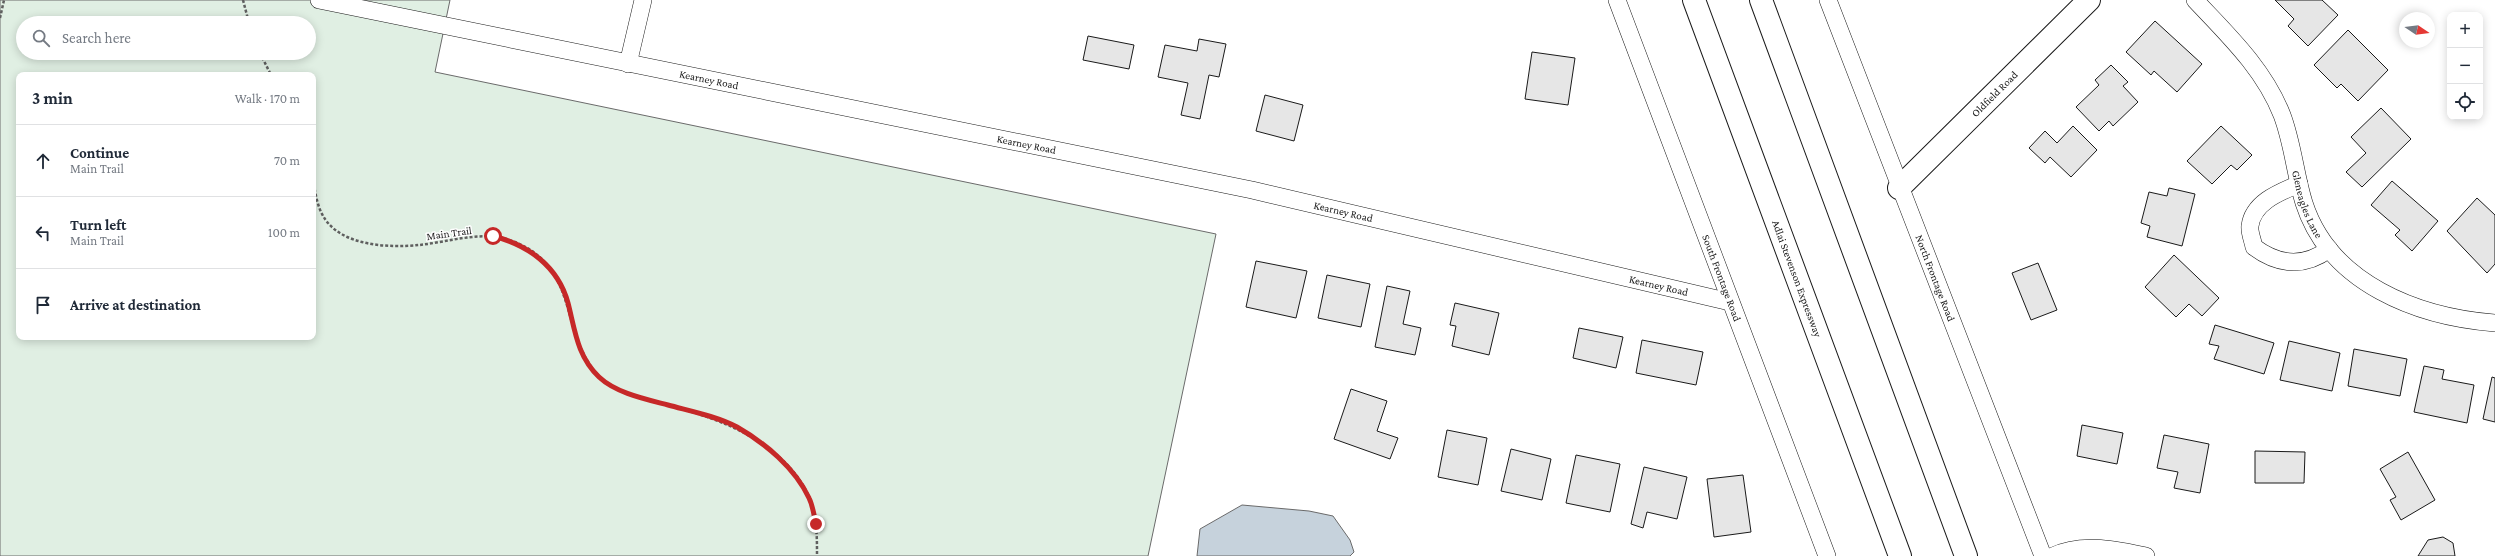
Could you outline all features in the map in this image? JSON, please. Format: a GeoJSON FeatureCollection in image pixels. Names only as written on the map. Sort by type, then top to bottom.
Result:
{"type":"FeatureCollection","features":[{"type":"Feature","properties":{"kind":"main road","name":"Adlai Stevenson Expressway"},"geometry":{"type":"LineString","coordinates":[[1694,0],[1900,556]]}},
{"type":"Feature","properties":{"kind":"main road"},"geometry":{"type":"LineString","coordinates":[[1762,0],[1966,556]]}},
{"type":"Feature","properties":{"kind":"main road","name":"Oldfield Road"},"geometry":{"type":"LineString","coordinates":[[1899,188],[2090,0]]}},
{"type":"Feature","properties":{"kind":"street","name":"Kearney Road"},"geometry":{"type":"LineString","coordinates":[[319,0],[1252,190],[1730,302]]}},
{"type":"Feature","properties":{"kind":"street"},"geometry":{"type":"LineString","coordinates":[[628,64],[642,0]]}},
{"type":"Feature","properties":{"kind":"street","name":"South Frontage Road"},"geometry":{"type":"LineString","coordinates":[[1617,0],[1672,141],[1730,302],[1827,556]]}},
{"type":"Feature","properties":{"kind":"street","name":"North Frontage Road"},"geometry":{"type":"LineString","coordinates":[[1828,0],[1899,188],[2043,556]]}},
{"type":"Feature","properties":{"kind":"street","name":"Gleneagles Lane"},"geometry":{"type":"LineString","coordinates":[[2195,0],[2243,51],[2270,89],[2284,122],[2305,205],[2317,232],[2329,249],[2351,273],[2375,288],[2422,310],[2453,318],[2495,323]]}},
{"type":"Feature","properties":{"kind":"street"},"geometry":{"type":"LineString","coordinates":[[2299,184],[2277,193],[2263,203],[2253,214],[2249,227],[2254,247],[2267,257],[2287,263],[2305,262],[2319,256],[2329,249]]}},
{"type":"Feature","properties":{"kind":"street"},"geometry":{"type":"LineString","coordinates":[[2054,556],[2066,550],[2085,548],[2117,550],[2146,556]]}},
{"type":"Feature","properties":{"kind":"path"},"geometry":{"type":"LineString","coordinates":[[0,18],[4,0]]}},
{"type":"Feature","properties":{"kind":"path"},"geometry":{"type":"LineString","coordinates":[[243,0],[247,16]]}},
{"type":"Feature","properties":{"kind":"path"},"geometry":{"type":"LineString","coordinates":[[264,60],[270,72]]}},
{"type":"Feature","properties":{"kind":"path","name":"Main Trail"},"geometry":{"type":"LineString","coordinates":[[316,189],[320,208],[325,219],[338,233],[352,240],[404,246],[493,236],[514,241],[531,251],[559,282],[567,301],[580,351],[599,377],[629,394],[736,427],[781,460],[796,477],[810,499],[816,524],[817,556]]}},
{"type":"Feature","properties":{"kind":"green space"},"geometry":{"type":"Polygon","coordinates":[[[0,0],[450,0],[435,72],[1216,234],[1148,556],[0,556],[0,0]]]}},
{"type":"Feature","properties":{"kind":"shaded area"},"geometry":{"type":"Polygon","coordinates":[[[1242,505],[1309,511],[1333,516],[1350,540],[1354,552],[1350,556],[1197,556],[1200,529],[1242,505]]]}},
{"type":"Feature","properties":{"kind":"building"},"geometry":{"type":"Polygon","coordinates":[[[2275,0],[2322,0],[2338,15],[2308,46],[2288,26],[2294,19],[2275,0]]]}},
{"type":"Feature","properties":{"kind":"building"},"geometry":{"type":"Polygon","coordinates":[[[2155,21],[2202,64],[2177,92],[2154,71],[2151,75],[2126,52],[2155,21]]]}},
{"type":"Feature","properties":{"kind":"building"},"geometry":{"type":"Polygon","coordinates":[[[2348,30],[2388,70],[2358,101],[2341,84],[2337,88],[2314,65],[2348,30]]]}},
{"type":"Feature","properties":{"kind":"building"},"geometry":{"type":"Polygon","coordinates":[[[1088,36],[1134,45],[1129,69],[1083,60],[1088,36]]]}},
{"type":"Feature","properties":{"kind":"building"},"geometry":{"type":"Polygon","coordinates":[[[1199,39],[1226,44],[1219,77],[1209,75],[1200,119],[1181,115],[1188,83],[1158,77],[1165,45],[1197,51],[1199,39]]]}},
{"type":"Feature","properties":{"kind":"building"},"geometry":{"type":"Polygon","coordinates":[[[1532,52],[1575,58],[1568,105],[1525,99],[1532,52]]]}},
{"type":"Feature","properties":{"kind":"building"},"geometry":{"type":"Polygon","coordinates":[[[2111,65],[2128,82],[2123,86],[2138,102],[2113,126],[2109,121],[2099,131],[2076,107],[2099,85],[2095,80],[2111,65]]]}},
{"type":"Feature","properties":{"kind":"building"},"geometry":{"type":"Polygon","coordinates":[[[1265,95],[1303,105],[1294,141],[1256,131],[1265,95]]]}},
{"type":"Feature","properties":{"kind":"building"},"geometry":{"type":"Polygon","coordinates":[[[2381,108],[2411,139],[2362,187],[2346,172],[2366,153],[2351,137],[2381,108]]]}},
{"type":"Feature","properties":{"kind":"building"},"geometry":{"type":"Polygon","coordinates":[[[2073,126],[2097,150],[2071,177],[2050,157],[2045,163],[2029,148],[2045,131],[2057,143],[2073,126]]]}},
{"type":"Feature","properties":{"kind":"building"},"geometry":{"type":"Polygon","coordinates":[[[2221,126],[2252,155],[2237,170],[2231,165],[2212,184],[2187,161],[2221,126]]]}},
{"type":"Feature","properties":{"kind":"building"},"geometry":{"type":"Polygon","coordinates":[[[2392,181],[2438,221],[2412,251],[2395,235],[2400,230],[2371,205],[2392,181]]]}},
{"type":"Feature","properties":{"kind":"building"},"geometry":{"type":"Polygon","coordinates":[[[2169,188],[2195,194],[2182,246],[2147,237],[2150,226],[2141,223],[2149,192],[2167,196],[2169,188]]]}},
{"type":"Feature","properties":{"kind":"building"},"geometry":{"type":"Polygon","coordinates":[[[2477,198],[2495,215],[2495,264],[2487,273],[2447,231],[2477,198]]]}},
{"type":"Feature","properties":{"kind":"building"},"geometry":{"type":"Polygon","coordinates":[[[2174,255],[2219,298],[2202,316],[2189,304],[2176,317],[2145,287],[2174,255]]]}},
{"type":"Feature","properties":{"kind":"building"},"geometry":{"type":"Polygon","coordinates":[[[1256,261],[1307,271],[1296,318],[1246,307],[1256,261]]]}},
{"type":"Feature","properties":{"kind":"building"},"geometry":{"type":"Polygon","coordinates":[[[2038,263],[2057,310],[2031,320],[2012,273],[2038,263]]]}},
{"type":"Feature","properties":{"kind":"building"},"geometry":{"type":"Polygon","coordinates":[[[1327,275],[1370,284],[1361,327],[1318,318],[1327,275]]]}},
{"type":"Feature","properties":{"kind":"building"},"geometry":{"type":"Polygon","coordinates":[[[1387,286],[1410,291],[1403,324],[1421,328],[1415,355],[1375,347],[1387,286]]]}},
{"type":"Feature","properties":{"kind":"building"},"geometry":{"type":"Polygon","coordinates":[[[1455,303],[1499,313],[1489,355],[1452,346],[1456,326],[1450,325],[1455,303]]]}},
{"type":"Feature","properties":{"kind":"building"},"geometry":{"type":"Polygon","coordinates":[[[2215,325],[2274,343],[2264,374],[2214,359],[2219,346],[2209,344],[2215,325]]]}},
{"type":"Feature","properties":{"kind":"building"},"geometry":{"type":"Polygon","coordinates":[[[1579,328],[1623,337],[1616,368],[1573,358],[1579,328]]]}},
{"type":"Feature","properties":{"kind":"building"},"geometry":{"type":"Polygon","coordinates":[[[1642,340],[1703,352],[1696,385],[1636,373],[1642,340]]]}},
{"type":"Feature","properties":{"kind":"building"},"geometry":{"type":"Polygon","coordinates":[[[2289,341],[2340,353],[2332,391],[2280,380],[2289,341]]]}},
{"type":"Feature","properties":{"kind":"building"},"geometry":{"type":"Polygon","coordinates":[[[2354,349],[2407,359],[2400,396],[2348,386],[2354,349]]]}},
{"type":"Feature","properties":{"kind":"building"},"geometry":{"type":"Polygon","coordinates":[[[2424,366],[2444,370],[2442,379],[2474,385],[2467,423],[2414,412],[2424,366]]]}},
{"type":"Feature","properties":{"kind":"building"},"geometry":{"type":"Polygon","coordinates":[[[2492,377],[2495,378],[2495,422],[2483,419],[2492,377]]]}},
{"type":"Feature","properties":{"kind":"building"},"geometry":{"type":"Polygon","coordinates":[[[1351,389],[1387,401],[1377,431],[1398,438],[1390,459],[1334,439],[1351,389]]]}},
{"type":"Feature","properties":{"kind":"building"},"geometry":{"type":"Polygon","coordinates":[[[2082,425],[2123,433],[2117,464],[2077,456],[2082,425]]]}},
{"type":"Feature","properties":{"kind":"building"},"geometry":{"type":"Polygon","coordinates":[[[1447,430],[1487,438],[1478,485],[1438,477],[1447,430]]]}},
{"type":"Feature","properties":{"kind":"building"},"geometry":{"type":"Polygon","coordinates":[[[2164,435],[2209,444],[2200,493],[2174,488],[2178,472],[2157,468],[2164,435]]]}},
{"type":"Feature","properties":{"kind":"building"},"geometry":{"type":"Polygon","coordinates":[[[1511,449],[1551,459],[1542,500],[1501,491],[1511,449]]]}},
{"type":"Feature","properties":{"kind":"building"},"geometry":{"type":"Polygon","coordinates":[[[2255,451],[2305,452],[2304,483],[2255,483],[2255,451]]]}},
{"type":"Feature","properties":{"kind":"building"},"geometry":{"type":"Polygon","coordinates":[[[2408,452],[2435,500],[2401,520],[2390,500],[2396,497],[2380,469],[2408,452]]]}},
{"type":"Feature","properties":{"kind":"building"},"geometry":{"type":"Polygon","coordinates":[[[1576,455],[1620,464],[1610,512],[1566,503],[1576,455]]]}},
{"type":"Feature","properties":{"kind":"building"},"geometry":{"type":"Polygon","coordinates":[[[1644,467],[1687,477],[1677,519],[1647,512],[1643,528],[1631,524],[1644,467]]]}},
{"type":"Feature","properties":{"kind":"building"},"geometry":{"type":"Polygon","coordinates":[[[1743,475],[1751,532],[1714,537],[1707,479],[1743,475]]]}},
{"type":"Feature","properties":{"kind":"building"},"geometry":{"type":"Polygon","coordinates":[[[2443,537],[2453,543],[2455,556],[2418,556],[2428,540],[2443,537]]]}},
{"type":"Feature","properties":{"kind":"route"},"geometry":{"type":"LineString","coordinates":[[493,236],[514,241],[531,251],[548,267],[559,282],[567,301],[580,351],[599,377],[613,387],[629,394],[689,411],[736,427],[781,460],[796,477],[810,499],[816,524]]}}]}
